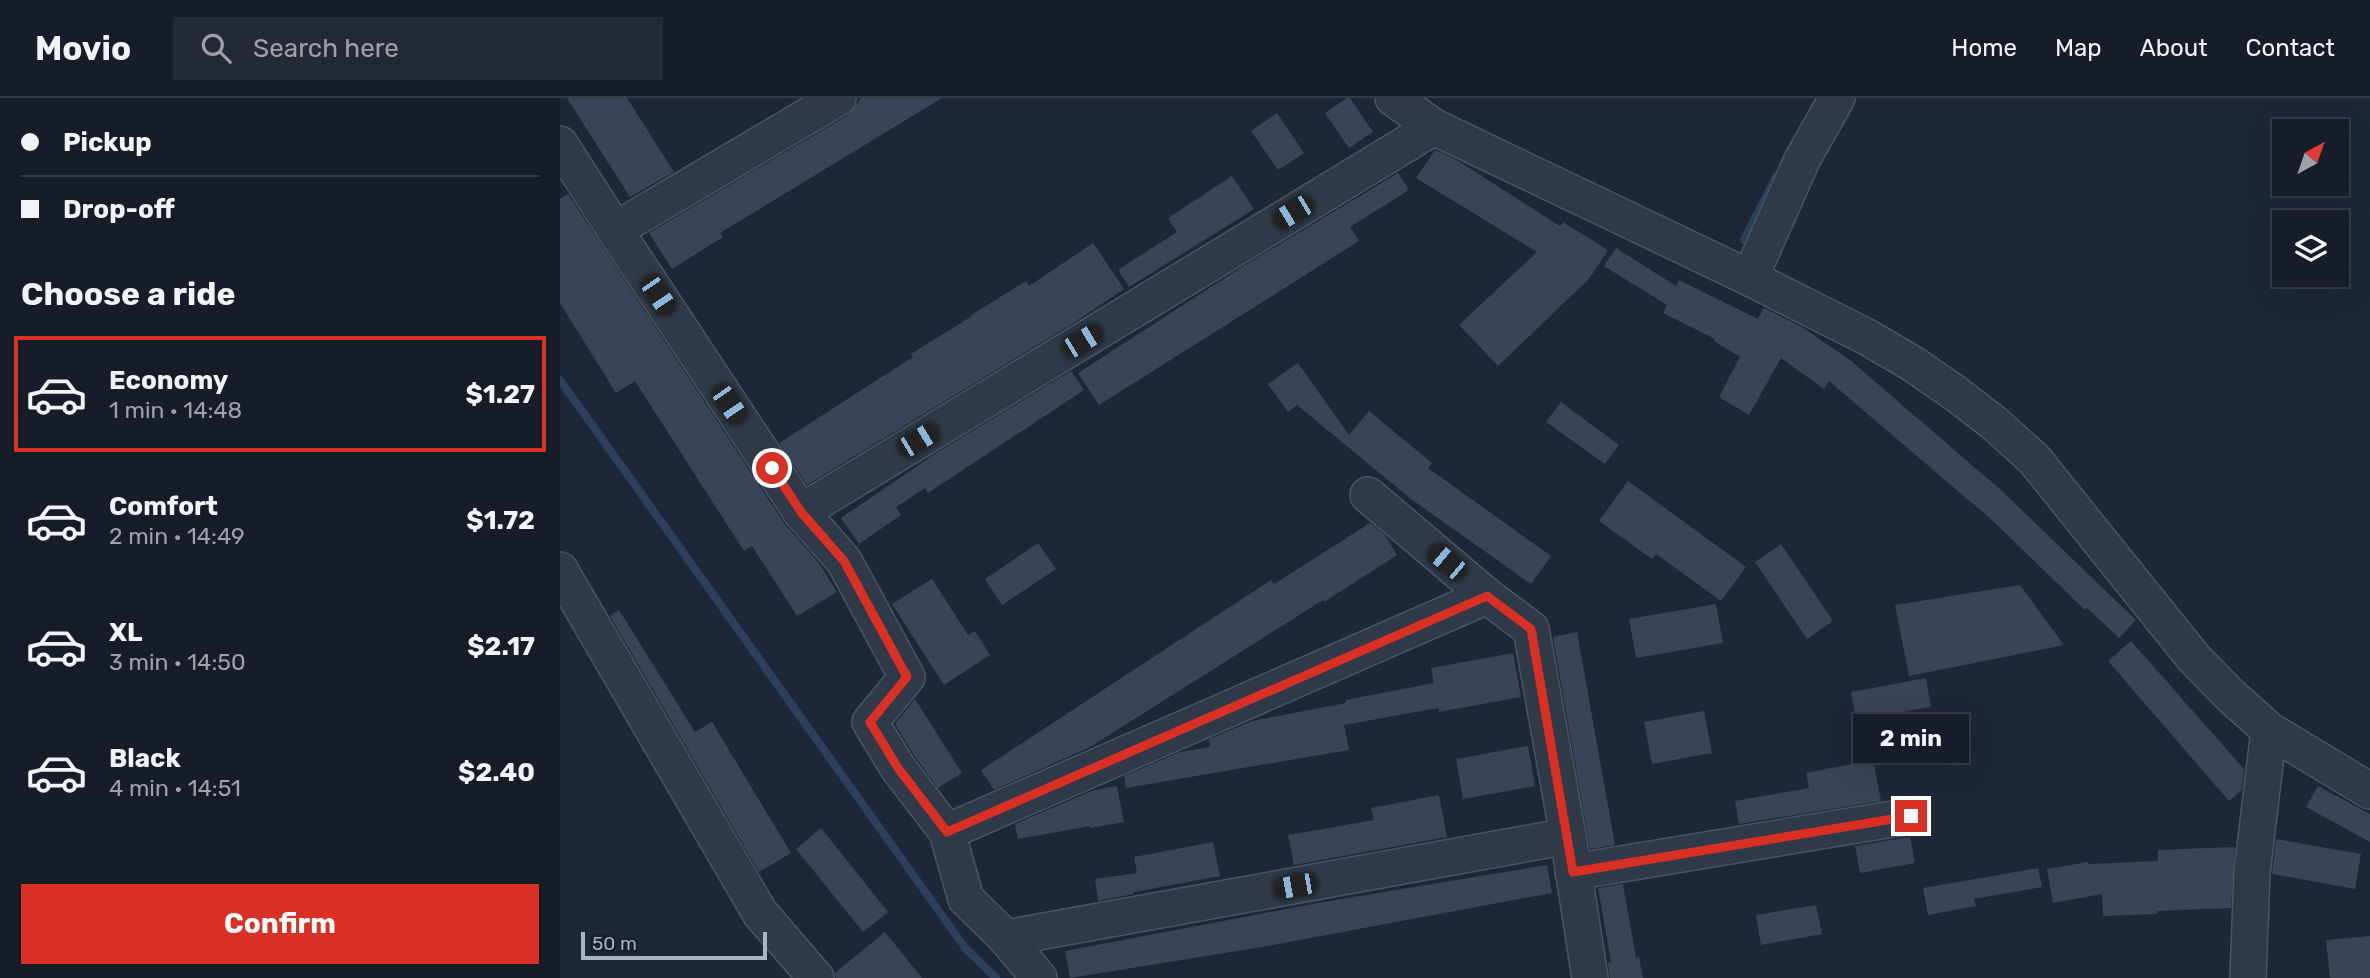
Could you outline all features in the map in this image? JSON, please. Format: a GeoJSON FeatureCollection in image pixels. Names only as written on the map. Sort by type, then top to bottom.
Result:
{"type":"FeatureCollection","features":[{"type":"Feature","properties":{"kind":"street"},"geometry":{"type":"LineString","coordinates":[[615,230],[838,98]]}},
{"type":"Feature","properties":{"kind":"street"},"geometry":{"type":"LineString","coordinates":[[1393,98],[1434,127],[1750,278],[1867,337],[1913,364],[1994,423],[2034,459],[2193,657],[2230,695],[2269,730],[2370,791]]}},
{"type":"Feature","properties":{"kind":"street"},"geometry":{"type":"LineString","coordinates":[[1750,278],[1802,160],[1837,98]]}},
{"type":"Feature","properties":{"kind":"street"},"geometry":{"type":"LineString","coordinates":[[801,512],[1434,127]]}},
{"type":"Feature","properties":{"kind":"street"},"geometry":{"type":"LineString","coordinates":[[560,144],[801,512],[844,561],[907,677],[870,722],[898,768],[947,832],[966,899],[1006,939],[1039,978]]}},
{"type":"Feature","properties":{"kind":"street"},"geometry":{"type":"LineString","coordinates":[[1368,495],[1487,596],[1531,629],[1590,978]]}},
{"type":"Feature","properties":{"kind":"street"},"geometry":{"type":"LineString","coordinates":[[560,570],[760,913],[816,978]]}},
{"type":"Feature","properties":{"kind":"street"},"geometry":{"type":"LineString","coordinates":[[947,832],[1487,596]]}},
{"type":"Feature","properties":{"kind":"street"},"geometry":{"type":"LineString","coordinates":[[2248,978],[2252,873],[2269,730]]}},
{"type":"Feature","properties":{"kind":"street"},"geometry":{"type":"LineString","coordinates":[[1573,872],[1911,816]]}},
{"type":"Feature","properties":{"kind":"street"},"geometry":{"type":"LineString","coordinates":[[1006,939],[1568,836]]}},
{"type":"Feature","properties":{"kind":"building"},"geometry":{"type":"Polygon","coordinates":[[[567,98],[627,98],[674,172],[630,197],[567,98]]]}},
{"type":"Feature","properties":{"kind":"building"},"geometry":{"type":"Polygon","coordinates":[[[861,98],[942,98],[720,233],[723,237],[672,269],[649,233],[848,115],[861,98]]]}},
{"type":"Feature","properties":{"kind":"building"},"geometry":{"type":"Polygon","coordinates":[[[1350,98],[1373,132],[1349,148],[1325,113],[1350,98]]]}},
{"type":"Feature","properties":{"kind":"building"},"geometry":{"type":"Polygon","coordinates":[[[1277,113],[1304,153],[1278,170],[1251,131],[1277,113]]]}},
{"type":"Feature","properties":{"kind":"building"},"geometry":{"type":"Polygon","coordinates":[[[1435,150],[1455,159],[1560,226],[1563,222],[1608,250],[1589,279],[1498,366],[1459,325],[1537,252],[1416,178],[1435,150]]]}},
{"type":"Feature","properties":{"kind":"building"},"geometry":{"type":"Polygon","coordinates":[[[1398,173],[1409,190],[1350,227],[1359,241],[1099,405],[1078,373],[1242,267],[1398,173]]]}},
{"type":"Feature","properties":{"kind":"building"},"geometry":{"type":"Polygon","coordinates":[[[1232,176],[1254,209],[1129,287],[1118,270],[1177,232],[1168,218],[1232,176]]]}},
{"type":"Feature","properties":{"kind":"building"},"geometry":{"type":"Polygon","coordinates":[[[568,194],[784,523],[818,562],[837,592],[797,616],[752,546],[744,551],[635,381],[616,393],[560,303],[560,199],[568,194]]]}},
{"type":"Feature","properties":{"kind":"building"},"geometry":{"type":"Polygon","coordinates":[[[1093,243],[1124,289],[1072,324],[807,485],[779,443],[913,357],[911,354],[971,315],[1026,281],[1029,286],[1093,243]]]}},
{"type":"Feature","properties":{"kind":"building"},"geometry":{"type":"Polygon","coordinates":[[[1616,248],[1676,286],[1679,280],[1758,319],[1764,308],[1802,327],[1850,360],[2002,491],[2136,620],[2119,638],[2087,608],[2085,610],[1993,521],[1829,381],[1824,389],[1781,358],[1749,415],[1719,397],[1740,357],[1714,341],[1715,339],[1663,313],[1667,305],[1604,266],[1616,248]]]}},
{"type":"Feature","properties":{"kind":"building"},"geometry":{"type":"Polygon","coordinates":[[[1298,363],[1349,435],[1369,411],[1432,463],[1428,468],[1551,556],[1531,584],[1411,499],[1297,405],[1288,412],[1268,384],[1298,363]]]}},
{"type":"Feature","properties":{"kind":"building"},"geometry":{"type":"Polygon","coordinates":[[[1071,371],[1084,390],[928,493],[925,488],[896,507],[901,515],[859,544],[841,518],[938,452],[1071,371]]]}},
{"type":"Feature","properties":{"kind":"building"},"geometry":{"type":"Polygon","coordinates":[[[1561,402],[1619,445],[1605,464],[1546,422],[1561,402]]]}},
{"type":"Feature","properties":{"kind":"building"},"geometry":{"type":"Polygon","coordinates":[[[1628,481],[1746,567],[1721,601],[1656,554],[1652,559],[1599,521],[1628,481]]]}},
{"type":"Feature","properties":{"kind":"building"},"geometry":{"type":"Polygon","coordinates":[[[1370,523],[1385,535],[1397,555],[1090,747],[994,790],[981,770],[1271,580],[1274,584],[1370,523]]]}},
{"type":"Feature","properties":{"kind":"building"},"geometry":{"type":"Polygon","coordinates":[[[1038,543],[1056,569],[1002,605],[985,579],[1038,543]]]}},
{"type":"Feature","properties":{"kind":"building"},"geometry":{"type":"Polygon","coordinates":[[[1781,544],[1833,621],[1807,639],[1755,562],[1781,544]]]}},
{"type":"Feature","properties":{"kind":"building"},"geometry":{"type":"Polygon","coordinates":[[[932,579],[968,635],[975,631],[990,655],[944,685],[892,604],[932,579]]]}},
{"type":"Feature","properties":{"kind":"building"},"geometry":{"type":"Polygon","coordinates":[[[2020,585],[2064,645],[1909,676],[1895,605],[2020,585]]]}},
{"type":"Feature","properties":{"kind":"building"},"geometry":{"type":"Polygon","coordinates":[[[1716,604],[1723,643],[1636,658],[1629,619],[1716,604]]]}},
{"type":"Feature","properties":{"kind":"building"},"geometry":{"type":"Polygon","coordinates":[[[619,610],[695,732],[712,722],[791,853],[759,872],[610,616],[619,610]]]}},
{"type":"Feature","properties":{"kind":"building"},"geometry":{"type":"Polygon","coordinates":[[[1577,632],[1615,845],[1590,849],[1553,637],[1577,632]]]}},
{"type":"Feature","properties":{"kind":"building"},"geometry":{"type":"Polygon","coordinates":[[[2131,641],[2244,769],[2242,790],[2229,801],[2108,661],[2131,641]]]}},
{"type":"Feature","properties":{"kind":"building"},"geometry":{"type":"Polygon","coordinates":[[[1513,653],[1521,697],[1439,712],[1438,708],[1344,725],[1349,750],[1126,788],[1124,776],[1180,752],[1210,747],[1209,739],[1252,721],[1434,683],[1431,668],[1513,653]]]}},
{"type":"Feature","properties":{"kind":"building"},"geometry":{"type":"Polygon","coordinates":[[[1926,678],[1931,707],[1856,720],[1851,692],[1926,678]]]}},
{"type":"Feature","properties":{"kind":"building"},"geometry":{"type":"Polygon","coordinates":[[[915,699],[962,773],[938,788],[895,724],[915,699]]]}},
{"type":"Feature","properties":{"kind":"building"},"geometry":{"type":"Polygon","coordinates":[[[1704,711],[1712,753],[1652,764],[1644,722],[1704,711]]]}},
{"type":"Feature","properties":{"kind":"building"},"geometry":{"type":"Polygon","coordinates":[[[1528,746],[1535,786],[1463,799],[1456,759],[1528,746]]]}},
{"type":"Feature","properties":{"kind":"building"},"geometry":{"type":"Polygon","coordinates":[[[1873,760],[1881,801],[1739,824],[1735,801],[1809,788],[1806,773],[1873,760]]]}},
{"type":"Feature","properties":{"kind":"building"},"geometry":{"type":"Polygon","coordinates":[[[1117,786],[1124,822],[1018,839],[1015,824],[1094,790],[1117,786]]]}},
{"type":"Feature","properties":{"kind":"building"},"geometry":{"type":"Polygon","coordinates":[[[2318,786],[2370,814],[2370,842],[2306,807],[2318,786]]]}},
{"type":"Feature","properties":{"kind":"building"},"geometry":{"type":"Polygon","coordinates":[[[1439,795],[1447,837],[1294,865],[1288,835],[1374,820],[1371,808],[1439,795]]]}},
{"type":"Feature","properties":{"kind":"building"},"geometry":{"type":"Polygon","coordinates":[[[821,828],[888,912],[863,932],[796,849],[821,828]]]}},
{"type":"Feature","properties":{"kind":"building"},"geometry":{"type":"Polygon","coordinates":[[[1910,837],[1915,863],[1860,873],[1855,846],[1910,837]]]}},
{"type":"Feature","properties":{"kind":"building"},"geometry":{"type":"Polygon","coordinates":[[[2276,839],[2361,854],[2355,889],[2272,874],[2276,839]]]}},
{"type":"Feature","properties":{"kind":"building"},"geometry":{"type":"Polygon","coordinates":[[[1213,842],[1220,876],[1098,901],[1095,879],[1137,873],[1134,857],[1213,842]]]}},
{"type":"Feature","properties":{"kind":"building"},"geometry":{"type":"Polygon","coordinates":[[[2235,847],[2231,908],[2103,916],[2102,894],[2053,903],[2047,869],[2088,862],[2158,861],[2158,850],[2235,847]]]}},
{"type":"Feature","properties":{"kind":"building"},"geometry":{"type":"Polygon","coordinates":[[[1547,865],[1552,893],[1262,947],[1070,978],[1065,951],[1324,902],[1547,865]]]}},
{"type":"Feature","properties":{"kind":"building"},"geometry":{"type":"Polygon","coordinates":[[[2038,868],[2042,887],[1974,899],[1976,906],[1928,915],[1923,888],[2038,868]]]}},
{"type":"Feature","properties":{"kind":"building"},"geometry":{"type":"Polygon","coordinates":[[[1623,884],[1636,958],[1639,957],[1643,978],[1610,978],[1608,963],[1611,962],[1598,888],[1623,884]]]}},
{"type":"Feature","properties":{"kind":"building"},"geometry":{"type":"Polygon","coordinates":[[[1816,905],[1822,934],[1761,945],[1756,915],[1816,905]]]}},
{"type":"Feature","properties":{"kind":"building"},"geometry":{"type":"Polygon","coordinates":[[[885,932],[922,978],[836,978],[835,973],[885,932]]]}},
{"type":"Feature","properties":{"kind":"building"},"geometry":{"type":"Polygon","coordinates":[[[2370,936],[2370,978],[2330,978],[2326,940],[2370,936]]]}},
{"type":"Feature","properties":{"kind":"waterway"},"geometry":{"type":"LineString","coordinates":[[1744,240],[1776,177]]}},
{"type":"Feature","properties":{"kind":"waterway"},"geometry":{"type":"LineString","coordinates":[[560,380],[966,949],[996,978]]}},
{"type":"Feature","properties":{"kind":"route"},"geometry":{"type":"LineString","coordinates":[[772,468],[801,512],[844,561],[907,677],[870,722],[898,768],[947,832],[1487,596],[1531,629],[1573,872],[1911,816]]}}]}
